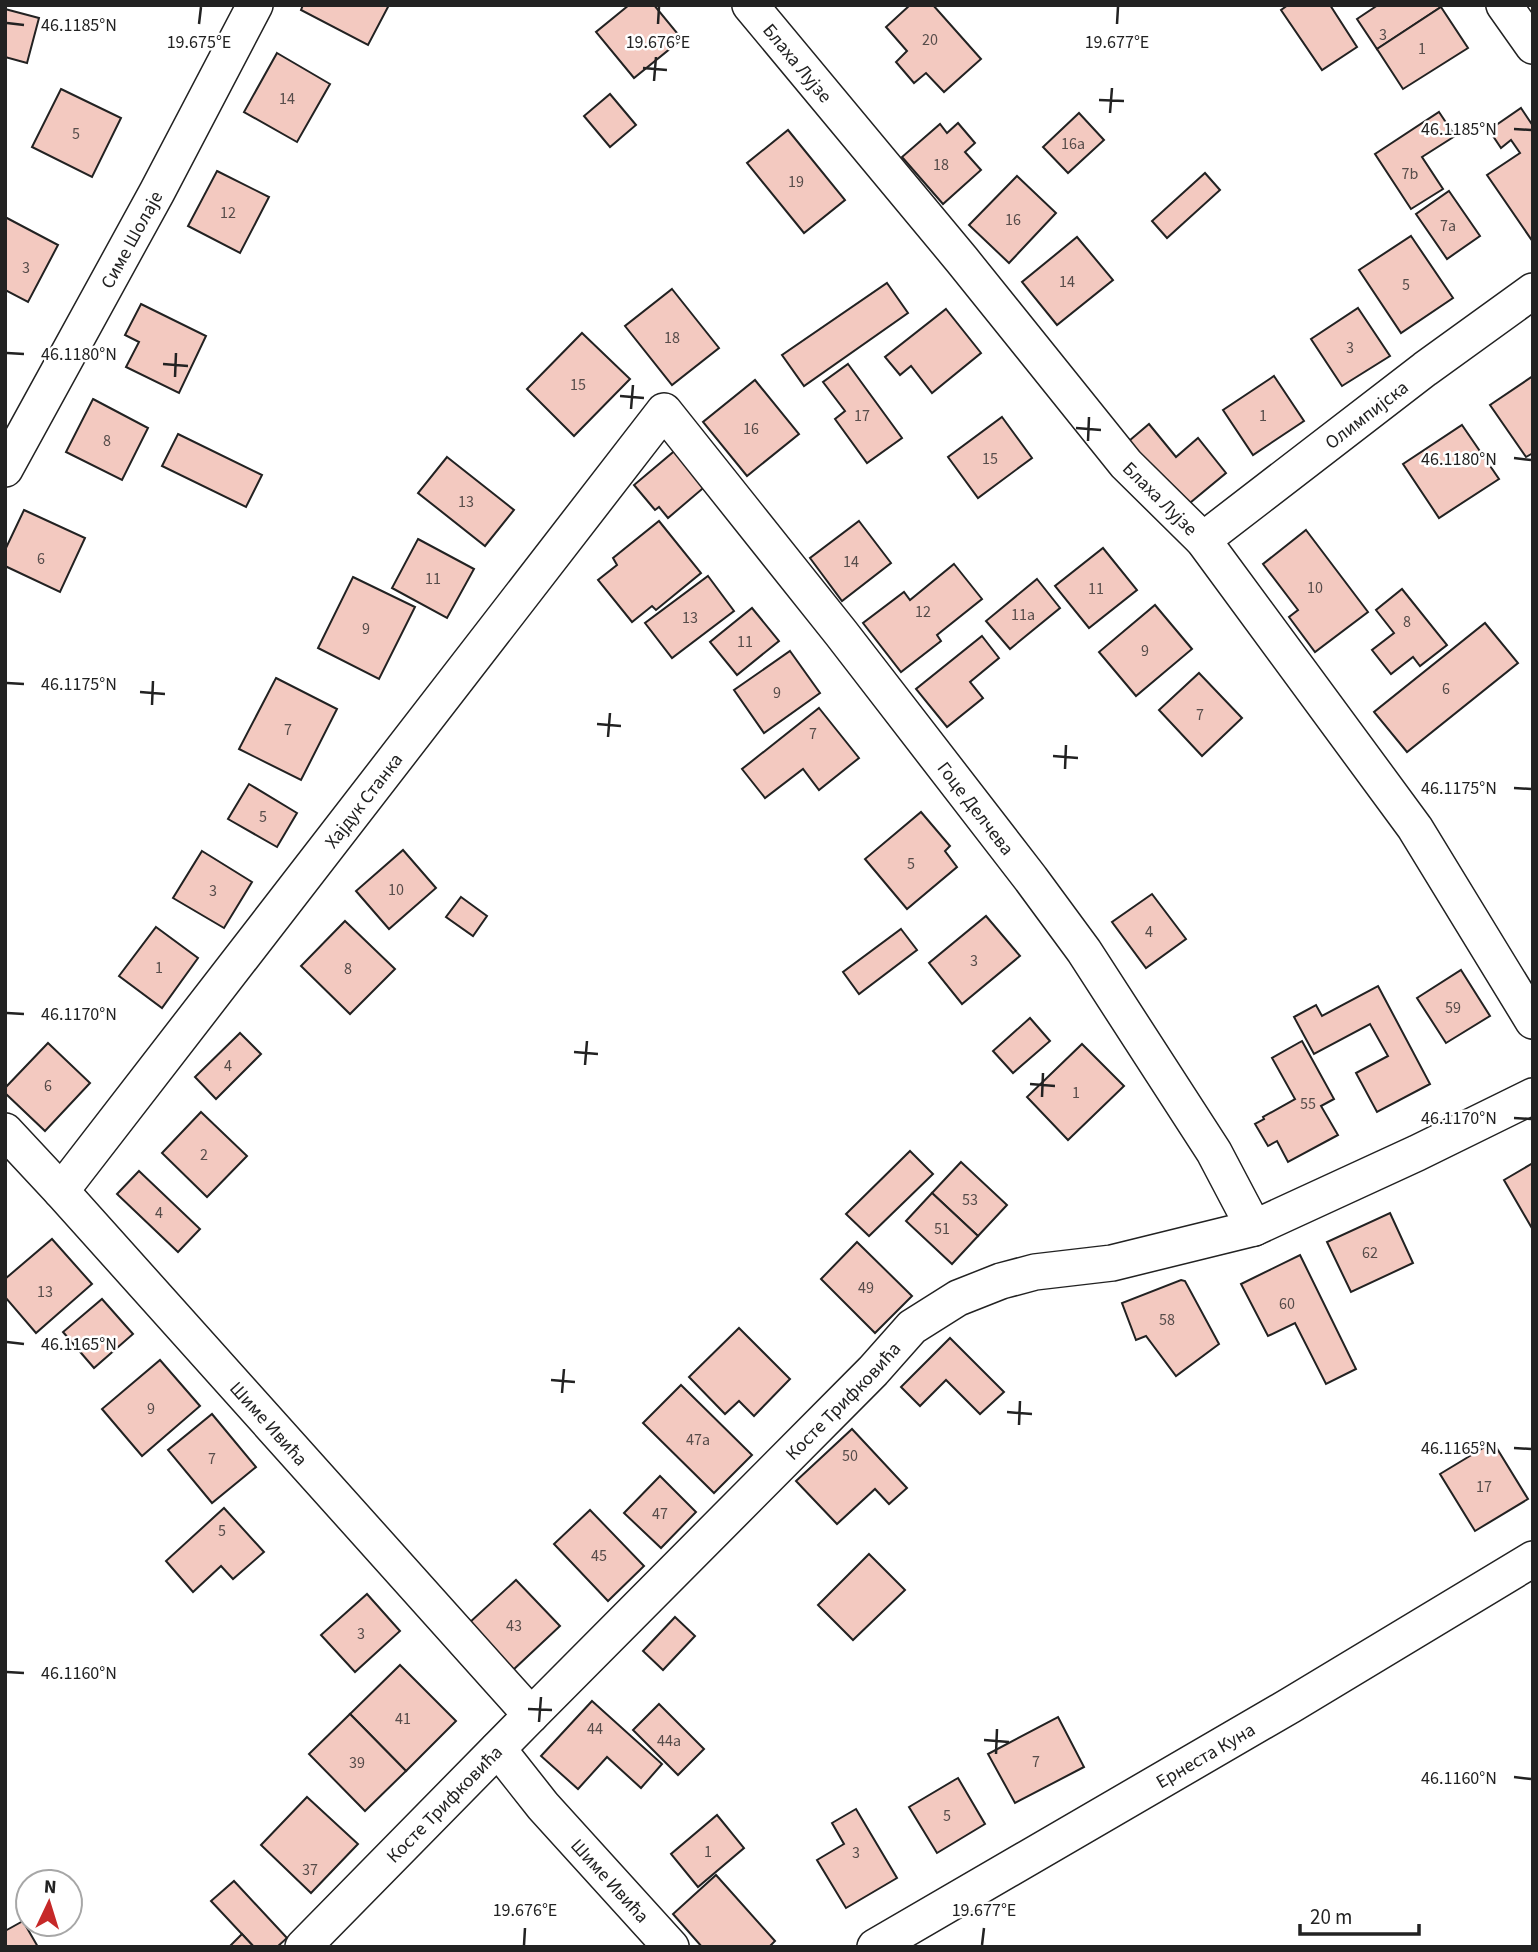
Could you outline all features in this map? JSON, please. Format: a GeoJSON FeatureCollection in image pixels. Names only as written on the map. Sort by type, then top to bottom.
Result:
{"type":"FeatureCollection","features":[{"type":"Feature","properties":{"kind":"street","name":"Симе Шолаје"},"geometry":{"type":"LineString","coordinates":[[5,469],[157,192],[255,5]]}},
{"type":"Feature","properties":{"kind":"street","name":"Блаха Лујзе"},"geometry":{"type":"LineString","coordinates":[[750,5],[962,260],[1126,464],[1203,540],[1415,828],[1533,1021]]}},
{"type":"Feature","properties":{"kind":"street"},"geometry":{"type":"LineString","coordinates":[[1504,5],[1533,46]]}},
{"type":"Feature","properties":{"kind":"street","name":"Олимпијска"},"geometry":{"type":"LineString","coordinates":[[1203,540],[1425,369],[1533,291]]}},
{"type":"Feature","properties":{"kind":"street","name":"Хајдук Станка"},"geometry":{"type":"LineString","coordinates":[[61,1191],[664,411]]}},
{"type":"Feature","properties":{"kind":"street","name":"Гоце Делчева"},"geometry":{"type":"LineString","coordinates":[[664,411],[841,633],[1076,940],[1214,1152],[1254,1228]]}},
{"type":"Feature","properties":{"kind":"street","name":"Косте Трифковића"},"geometry":{"type":"LineString","coordinates":[[303,1947],[873,1371],[912,1327],[958,1298],[1001,1281],[1035,1272],[1112,1263],[1254,1228],[1533,1096]]}},
{"type":"Feature","properties":{"kind":"street","name":"Шиме Ивића"},"geometry":{"type":"LineString","coordinates":[[5,1130],[531,1715]]}},
{"type":"Feature","properties":{"kind":"street","name":"Ернеста Куна"},"geometry":{"type":"LineString","coordinates":[[876,1947],[1533,1559]]}},
{"type":"Feature","properties":{"kind":"street","name":"Шиме Ивића"},"geometry":{"type":"LineString","coordinates":[[498,1749],[543,1806],[671,1947]]}},
{"type":"Feature","properties":{"kind":"building"},"geometry":{"type":"Polygon","coordinates":[[[303,5],[389,5],[368,45],[301,10],[303,5]]]}},
{"type":"Feature","properties":{"kind":"building"},"geometry":{"type":"Polygon","coordinates":[[[629,5],[654,5],[682,39],[634,78],[596,32],[629,5]]]}},
{"type":"Feature","properties":{"kind":"building"},"geometry":{"type":"Polygon","coordinates":[[[910,5],[933,5],[981,59],[944,92],[926,73],[914,83],[896,62],[907,51],[886,27],[910,5]]]}},
{"type":"Feature","properties":{"kind":"building"},"geometry":{"type":"Polygon","coordinates":[[[1288,5],[1330,5],[1357,47],[1322,70],[1281,10],[1288,5]]]}},
{"type":"Feature","properties":{"kind":"building"},"geometry":{"type":"Polygon","coordinates":[[[1378,5],[1441,7],[1377,49],[1357,19],[1378,5]]]}},
{"type":"Feature","properties":{"kind":"building"},"geometry":{"type":"Polygon","coordinates":[[[1441,7],[1468,48],[1403,89],[1377,49],[1441,7]]]}},
{"type":"Feature","properties":{"kind":"building"},"geometry":{"type":"Polygon","coordinates":[[[5,9],[39,18],[27,63],[5,57],[5,9]]]}},
{"type":"Feature","properties":{"kind":"building"},"geometry":{"type":"Polygon","coordinates":[[[277,53],[330,84],[297,142],[244,112],[277,53]]]}},
{"type":"Feature","properties":{"kind":"building"},"geometry":{"type":"Polygon","coordinates":[[[61,89],[121,118],[92,177],[32,147],[61,89]]]}},
{"type":"Feature","properties":{"kind":"building"},"geometry":{"type":"Polygon","coordinates":[[[610,94],[636,125],[610,147],[584,116],[610,94]]]}},
{"type":"Feature","properties":{"kind":"building"},"geometry":{"type":"Polygon","coordinates":[[[1521,108],[1533,126],[1533,242],[1487,175],[1520,153],[1511,140],[1501,148],[1489,130],[1521,108]]]}},
{"type":"Feature","properties":{"kind":"building"},"geometry":{"type":"Polygon","coordinates":[[[1439,112],[1455,136],[1422,157],[1443,189],[1411,209],[1375,154],[1439,112]]]}},
{"type":"Feature","properties":{"kind":"building"},"geometry":{"type":"Polygon","coordinates":[[[1079,113],[1104,140],[1068,173],[1043,147],[1079,113]]]}},
{"type":"Feature","properties":{"kind":"building"},"geometry":{"type":"Polygon","coordinates":[[[958,123],[975,143],[965,152],[981,170],[943,204],[902,157],[940,124],[947,133],[958,123]]]}},
{"type":"Feature","properties":{"kind":"building"},"geometry":{"type":"Polygon","coordinates":[[[788,130],[845,200],[804,233],[747,163],[788,130]]]}},
{"type":"Feature","properties":{"kind":"building"},"geometry":{"type":"Polygon","coordinates":[[[217,171],[269,197],[240,253],[188,226],[217,171]]]}},
{"type":"Feature","properties":{"kind":"building"},"geometry":{"type":"Polygon","coordinates":[[[1205,173],[1220,190],[1167,238],[1152,221],[1205,173]]]}},
{"type":"Feature","properties":{"kind":"building"},"geometry":{"type":"Polygon","coordinates":[[[1017,176],[1056,213],[1009,263],[969,225],[1017,176]]]}},
{"type":"Feature","properties":{"kind":"building"},"geometry":{"type":"Polygon","coordinates":[[[1449,191],[1480,236],[1447,259],[1416,214],[1449,191]]]}},
{"type":"Feature","properties":{"kind":"building"},"geometry":{"type":"Polygon","coordinates":[[[5,217],[58,245],[28,302],[5,290],[5,217]]]}},
{"type":"Feature","properties":{"kind":"building"},"geometry":{"type":"Polygon","coordinates":[[[1411,236],[1453,298],[1401,333],[1359,270],[1411,236]]]}},
{"type":"Feature","properties":{"kind":"building"},"geometry":{"type":"Polygon","coordinates":[[[1077,237],[1113,280],[1057,325],[1022,282],[1077,237]]]}},
{"type":"Feature","properties":{"kind":"building"},"geometry":{"type":"Polygon","coordinates":[[[887,283],[908,313],[804,386],[782,355],[887,283]]]}},
{"type":"Feature","properties":{"kind":"building"},"geometry":{"type":"Polygon","coordinates":[[[672,289],[719,348],[672,385],[625,326],[672,289]]]}},
{"type":"Feature","properties":{"kind":"building"},"geometry":{"type":"Polygon","coordinates":[[[141,304],[206,336],[179,393],[126,367],[139,342],[125,335],[141,304]]]}},
{"type":"Feature","properties":{"kind":"building"},"geometry":{"type":"Polygon","coordinates":[[[1358,308],[1390,356],[1342,386],[1311,339],[1358,308]]]}},
{"type":"Feature","properties":{"kind":"building"},"geometry":{"type":"Polygon","coordinates":[[[946,309],[981,353],[932,393],[911,366],[900,375],[885,357],[946,309]]]}},
{"type":"Feature","properties":{"kind":"building"},"geometry":{"type":"Polygon","coordinates":[[[582,333],[630,379],[574,436],[527,389],[582,333]]]}},
{"type":"Feature","properties":{"kind":"building"},"geometry":{"type":"Polygon","coordinates":[[[848,364],[902,438],[867,463],[835,419],[845,411],[823,382],[848,364]]]}},
{"type":"Feature","properties":{"kind":"building"},"geometry":{"type":"Polygon","coordinates":[[[1274,376],[1304,421],[1253,455],[1223,410],[1274,376]]]}},
{"type":"Feature","properties":{"kind":"building"},"geometry":{"type":"Polygon","coordinates":[[[1533,376],[1533,453],[1526,457],[1490,405],[1533,376]]]}},
{"type":"Feature","properties":{"kind":"building"},"geometry":{"type":"Polygon","coordinates":[[[755,380],[799,434],[747,476],[703,422],[755,380]]]}},
{"type":"Feature","properties":{"kind":"building"},"geometry":{"type":"Polygon","coordinates":[[[93,399],[148,428],[122,480],[66,452],[93,399]]]}},
{"type":"Feature","properties":{"kind":"building"},"geometry":{"type":"Polygon","coordinates":[[[1002,417],[1032,458],[978,498],[948,457],[1002,417]]]}},
{"type":"Feature","properties":{"kind":"building"},"geometry":{"type":"Polygon","coordinates":[[[1149,424],[1176,457],[1198,438],[1226,473],[1179,512],[1123,446],[1149,424]]]}},
{"type":"Feature","properties":{"kind":"building"},"geometry":{"type":"Polygon","coordinates":[[[1462,425],[1499,479],[1439,518],[1403,464],[1462,425]]]}},
{"type":"Feature","properties":{"kind":"building"},"geometry":{"type":"Polygon","coordinates":[[[178,434],[262,475],[246,507],[162,466],[178,434]]]}},
{"type":"Feature","properties":{"kind":"building"},"geometry":{"type":"Polygon","coordinates":[[[678,448],[708,484],[668,518],[659,507],[655,510],[634,485],[678,448]]]}},
{"type":"Feature","properties":{"kind":"building"},"geometry":{"type":"Polygon","coordinates":[[[447,457],[514,510],[485,546],[418,493],[447,457]]]}},
{"type":"Feature","properties":{"kind":"building"},"geometry":{"type":"Polygon","coordinates":[[[24,510],[85,538],[60,592],[5,566],[5,550],[24,510]]]}},
{"type":"Feature","properties":{"kind":"building"},"geometry":{"type":"Polygon","coordinates":[[[659,521],[701,573],[656,610],[652,606],[632,622],[598,580],[617,565],[613,558],[659,521]]]}},
{"type":"Feature","properties":{"kind":"building"},"geometry":{"type":"Polygon","coordinates":[[[859,521],[891,563],[842,601],[810,558],[859,521]]]}},
{"type":"Feature","properties":{"kind":"building"},"geometry":{"type":"Polygon","coordinates":[[[1306,530],[1368,612],[1315,652],[1289,617],[1298,610],[1263,564],[1306,530]]]}},
{"type":"Feature","properties":{"kind":"building"},"geometry":{"type":"Polygon","coordinates":[[[418,539],[474,569],[447,618],[392,588],[418,539]]]}},
{"type":"Feature","properties":{"kind":"building"},"geometry":{"type":"Polygon","coordinates":[[[1103,548],[1137,590],[1089,628],[1055,586],[1103,548]]]}},
{"type":"Feature","properties":{"kind":"building"},"geometry":{"type":"Polygon","coordinates":[[[954,564],[982,599],[937,635],[941,641],[901,672],[863,623],[904,592],[910,600],[954,564]]]}},
{"type":"Feature","properties":{"kind":"building"},"geometry":{"type":"Polygon","coordinates":[[[708,576],[734,611],[672,658],[645,623],[708,576]]]}},
{"type":"Feature","properties":{"kind":"building"},"geometry":{"type":"Polygon","coordinates":[[[353,577],[415,607],[379,679],[318,648],[353,577]]]}},
{"type":"Feature","properties":{"kind":"building"},"geometry":{"type":"Polygon","coordinates":[[[1037,579],[1060,608],[1010,649],[986,621],[1037,579]]]}},
{"type":"Feature","properties":{"kind":"building"},"geometry":{"type":"Polygon","coordinates":[[[1402,589],[1447,645],[1420,666],[1413,657],[1391,674],[1372,650],[1394,633],[1376,610],[1402,589]]]}},
{"type":"Feature","properties":{"kind":"building"},"geometry":{"type":"Polygon","coordinates":[[[1155,605],[1192,649],[1136,696],[1099,652],[1155,605]]]}},
{"type":"Feature","properties":{"kind":"building"},"geometry":{"type":"Polygon","coordinates":[[[752,608],[779,641],[737,675],[710,642],[752,608]]]}},
{"type":"Feature","properties":{"kind":"building"},"geometry":{"type":"Polygon","coordinates":[[[1485,623],[1518,663],[1407,752],[1374,712],[1485,623]]]}},
{"type":"Feature","properties":{"kind":"building"},"geometry":{"type":"Polygon","coordinates":[[[982,636],[999,658],[970,682],[983,698],[947,727],[916,689],[982,636]]]}},
{"type":"Feature","properties":{"kind":"building"},"geometry":{"type":"Polygon","coordinates":[[[790,651],[820,693],[764,733],[734,690],[790,651]]]}},
{"type":"Feature","properties":{"kind":"building"},"geometry":{"type":"Polygon","coordinates":[[[1199,673],[1242,718],[1202,756],[1159,710],[1199,673]]]}},
{"type":"Feature","properties":{"kind":"building"},"geometry":{"type":"Polygon","coordinates":[[[276,678],[337,709],[301,780],[239,749],[276,678]]]}},
{"type":"Feature","properties":{"kind":"building"},"geometry":{"type":"Polygon","coordinates":[[[819,708],[859,758],[819,790],[803,769],[765,798],[742,769],[819,708]]]}},
{"type":"Feature","properties":{"kind":"building"},"geometry":{"type":"Polygon","coordinates":[[[249,784],[297,813],[277,847],[228,819],[249,784]]]}},
{"type":"Feature","properties":{"kind":"building"},"geometry":{"type":"Polygon","coordinates":[[[921,812],[950,846],[945,851],[957,867],[907,909],[865,859],[921,812]]]}},
{"type":"Feature","properties":{"kind":"building"},"geometry":{"type":"Polygon","coordinates":[[[403,850],[436,888],[389,929],[356,891],[403,850]]]}},
{"type":"Feature","properties":{"kind":"building"},"geometry":{"type":"Polygon","coordinates":[[[202,851],[252,882],[224,928],[173,898],[202,851]]]}},
{"type":"Feature","properties":{"kind":"building"},"geometry":{"type":"Polygon","coordinates":[[[1152,894],[1186,939],[1146,968],[1112,922],[1152,894]]]}},
{"type":"Feature","properties":{"kind":"building"},"geometry":{"type":"Polygon","coordinates":[[[461,897],[487,916],[473,936],[446,917],[461,897]]]}},
{"type":"Feature","properties":{"kind":"building"},"geometry":{"type":"Polygon","coordinates":[[[986,916],[1020,956],[962,1004],[929,963],[986,916]]]}},
{"type":"Feature","properties":{"kind":"building"},"geometry":{"type":"Polygon","coordinates":[[[345,921],[395,969],[350,1014],[301,966],[345,921]]]}},
{"type":"Feature","properties":{"kind":"building"},"geometry":{"type":"Polygon","coordinates":[[[156,927],[198,958],[162,1008],[119,976],[156,927]]]}},
{"type":"Feature","properties":{"kind":"building"},"geometry":{"type":"Polygon","coordinates":[[[901,929],[917,950],[859,994],[843,972],[901,929]]]}},
{"type":"Feature","properties":{"kind":"building"},"geometry":{"type":"Polygon","coordinates":[[[1461,970],[1490,1016],[1446,1043],[1417,998],[1461,970]]]}},
{"type":"Feature","properties":{"kind":"building"},"geometry":{"type":"Polygon","coordinates":[[[1378,986],[1430,1084],[1377,1112],[1356,1073],[1388,1056],[1370,1024],[1314,1054],[1294,1017],[1316,1005],[1322,1016],[1378,986]]]}},
{"type":"Feature","properties":{"kind":"building"},"geometry":{"type":"Polygon","coordinates":[[[1030,1018],[1050,1041],[1013,1073],[993,1051],[1030,1018]]]}},
{"type":"Feature","properties":{"kind":"building"},"geometry":{"type":"Polygon","coordinates":[[[240,1033],[261,1054],[216,1099],[195,1077],[240,1033]]]}},
{"type":"Feature","properties":{"kind":"building"},"geometry":{"type":"Polygon","coordinates":[[[1302,1041],[1334,1099],[1321,1106],[1338,1135],[1288,1162],[1277,1141],[1268,1146],[1255,1124],[1295,1099],[1272,1058],[1302,1041]]]}},
{"type":"Feature","properties":{"kind":"building"},"geometry":{"type":"Polygon","coordinates":[[[48,1043],[90,1083],[45,1131],[5,1093],[5,1088],[48,1043]]]}},
{"type":"Feature","properties":{"kind":"building"},"geometry":{"type":"Polygon","coordinates":[[[1082,1044],[1124,1086],[1068,1140],[1027,1097],[1082,1044]]]}},
{"type":"Feature","properties":{"kind":"building"},"geometry":{"type":"Polygon","coordinates":[[[201,1112],[247,1156],[207,1197],[162,1153],[201,1112]]]}},
{"type":"Feature","properties":{"kind":"building"},"geometry":{"type":"Polygon","coordinates":[[[910,1151],[933,1174],[869,1236],[846,1214],[910,1151]]]}},
{"type":"Feature","properties":{"kind":"building"},"geometry":{"type":"Polygon","coordinates":[[[961,1162],[1007,1205],[978,1236],[932,1193],[961,1162]]]}},
{"type":"Feature","properties":{"kind":"building"},"geometry":{"type":"Polygon","coordinates":[[[1533,1163],[1533,1230],[1504,1180],[1533,1163]]]}},
{"type":"Feature","properties":{"kind":"building"},"geometry":{"type":"Polygon","coordinates":[[[139,1171],[200,1229],[178,1252],[117,1194],[139,1171]]]}},
{"type":"Feature","properties":{"kind":"building"},"geometry":{"type":"Polygon","coordinates":[[[932,1193],[978,1236],[952,1264],[906,1221],[932,1193]]]}},
{"type":"Feature","properties":{"kind":"building"},"geometry":{"type":"Polygon","coordinates":[[[1390,1213],[1413,1263],[1351,1292],[1327,1242],[1390,1213]]]}},
{"type":"Feature","properties":{"kind":"building"},"geometry":{"type":"Polygon","coordinates":[[[52,1239],[92,1284],[36,1333],[5,1297],[5,1279],[52,1239]]]}},
{"type":"Feature","properties":{"kind":"building"},"geometry":{"type":"Polygon","coordinates":[[[857,1242],[912,1296],[875,1333],[821,1279],[857,1242]]]}},
{"type":"Feature","properties":{"kind":"building"},"geometry":{"type":"Polygon","coordinates":[[[1300,1255],[1356,1369],[1326,1384],[1295,1323],[1268,1336],[1241,1284],[1300,1255]]]}},
{"type":"Feature","properties":{"kind":"building"},"geometry":{"type":"Polygon","coordinates":[[[1181,1280],[1185,1281],[1219,1344],[1176,1376],[1146,1336],[1136,1340],[1122,1303],[1181,1280]]]}},
{"type":"Feature","properties":{"kind":"building"},"geometry":{"type":"Polygon","coordinates":[[[102,1299],[133,1334],[94,1368],[63,1332],[102,1299]]]}},
{"type":"Feature","properties":{"kind":"building"},"geometry":{"type":"Polygon","coordinates":[[[739,1328],[790,1379],[754,1416],[739,1401],[725,1414],[689,1377],[739,1328]]]}},
{"type":"Feature","properties":{"kind":"building"},"geometry":{"type":"Polygon","coordinates":[[[950,1338],[1004,1392],[980,1414],[946,1380],[920,1406],[901,1387],[950,1338]]]}},
{"type":"Feature","properties":{"kind":"building"},"geometry":{"type":"Polygon","coordinates":[[[160,1360],[200,1406],[142,1456],[102,1409],[160,1360]]]}},
{"type":"Feature","properties":{"kind":"building"},"geometry":{"type":"Polygon","coordinates":[[[681,1385],[752,1455],[714,1493],[643,1423],[681,1385]]]}},
{"type":"Feature","properties":{"kind":"building"},"geometry":{"type":"Polygon","coordinates":[[[212,1414],[256,1467],[212,1503],[168,1450],[212,1414]]]}},
{"type":"Feature","properties":{"kind":"building"},"geometry":{"type":"Polygon","coordinates":[[[852,1429],[907,1488],[889,1504],[875,1489],[837,1524],[796,1481],[852,1429]]]}},
{"type":"Feature","properties":{"kind":"building"},"geometry":{"type":"Polygon","coordinates":[[[1493,1442],[1528,1499],[1475,1531],[1440,1474],[1493,1442]]]}},
{"type":"Feature","properties":{"kind":"building"},"geometry":{"type":"Polygon","coordinates":[[[660,1476],[696,1512],[661,1548],[624,1513],[660,1476]]]}},
{"type":"Feature","properties":{"kind":"building"},"geometry":{"type":"Polygon","coordinates":[[[224,1508],[264,1552],[233,1579],[221,1566],[193,1592],[166,1561],[224,1508]]]}},
{"type":"Feature","properties":{"kind":"building"},"geometry":{"type":"Polygon","coordinates":[[[590,1510],[644,1566],[608,1601],[554,1544],[590,1510]]]}},
{"type":"Feature","properties":{"kind":"building"},"geometry":{"type":"Polygon","coordinates":[[[869,1554],[905,1590],[853,1640],[818,1605],[869,1554]]]}},
{"type":"Feature","properties":{"kind":"building"},"geometry":{"type":"Polygon","coordinates":[[[516,1580],[560,1626],[513,1670],[469,1623],[516,1580]]]}},
{"type":"Feature","properties":{"kind":"building"},"geometry":{"type":"Polygon","coordinates":[[[367,1594],[400,1631],[355,1672],[321,1635],[367,1594]]]}},
{"type":"Feature","properties":{"kind":"building"},"geometry":{"type":"Polygon","coordinates":[[[675,1617],[695,1636],[663,1670],[643,1651],[675,1617]]]}},
{"type":"Feature","properties":{"kind":"building"},"geometry":{"type":"Polygon","coordinates":[[[400,1665],[456,1721],[406,1771],[350,1714],[400,1665]]]}},
{"type":"Feature","properties":{"kind":"building"},"geometry":{"type":"Polygon","coordinates":[[[592,1701],[662,1764],[641,1788],[607,1757],[578,1789],[541,1756],[592,1701]]]}},
{"type":"Feature","properties":{"kind":"building"},"geometry":{"type":"Polygon","coordinates":[[[659,1704],[704,1749],[678,1775],[633,1730],[659,1704]]]}},
{"type":"Feature","properties":{"kind":"building"},"geometry":{"type":"Polygon","coordinates":[[[350,1714],[406,1771],[365,1811],[309,1754],[350,1714]]]}},
{"type":"Feature","properties":{"kind":"building"},"geometry":{"type":"Polygon","coordinates":[[[1058,1717],[1084,1767],[1015,1803],[988,1754],[1058,1717]]]}},
{"type":"Feature","properties":{"kind":"building"},"geometry":{"type":"Polygon","coordinates":[[[958,1778],[985,1824],[937,1853],[909,1807],[958,1778]]]}},
{"type":"Feature","properties":{"kind":"building"},"geometry":{"type":"Polygon","coordinates":[[[307,1797],[358,1844],[311,1893],[261,1845],[307,1797]]]}},
{"type":"Feature","properties":{"kind":"building"},"geometry":{"type":"Polygon","coordinates":[[[856,1809],[897,1878],[846,1908],[817,1860],[844,1844],[832,1823],[856,1809]]]}},
{"type":"Feature","properties":{"kind":"building"},"geometry":{"type":"Polygon","coordinates":[[[717,1815],[744,1848],[698,1887],[671,1854],[717,1815]]]}},
{"type":"Feature","properties":{"kind":"building"},"geometry":{"type":"Polygon","coordinates":[[[716,1875],[775,1941],[769,1947],[702,1947],[673,1914],[716,1875]]]}},
{"type":"Feature","properties":{"kind":"building"},"geometry":{"type":"Polygon","coordinates":[[[234,1881],[287,1938],[277,1947],[254,1947],[211,1901],[234,1881]]]}},
{"type":"Feature","properties":{"kind":"building"},"geometry":{"type":"Polygon","coordinates":[[[14,1926],[14,1938],[33,1938],[38,1947],[5,1947],[5,1931],[14,1926]]]}},
{"type":"Feature","properties":{"kind":"building"},"geometry":{"type":"Polygon","coordinates":[[[242,1934],[254,1947],[229,1947],[242,1934]]]}}]}
